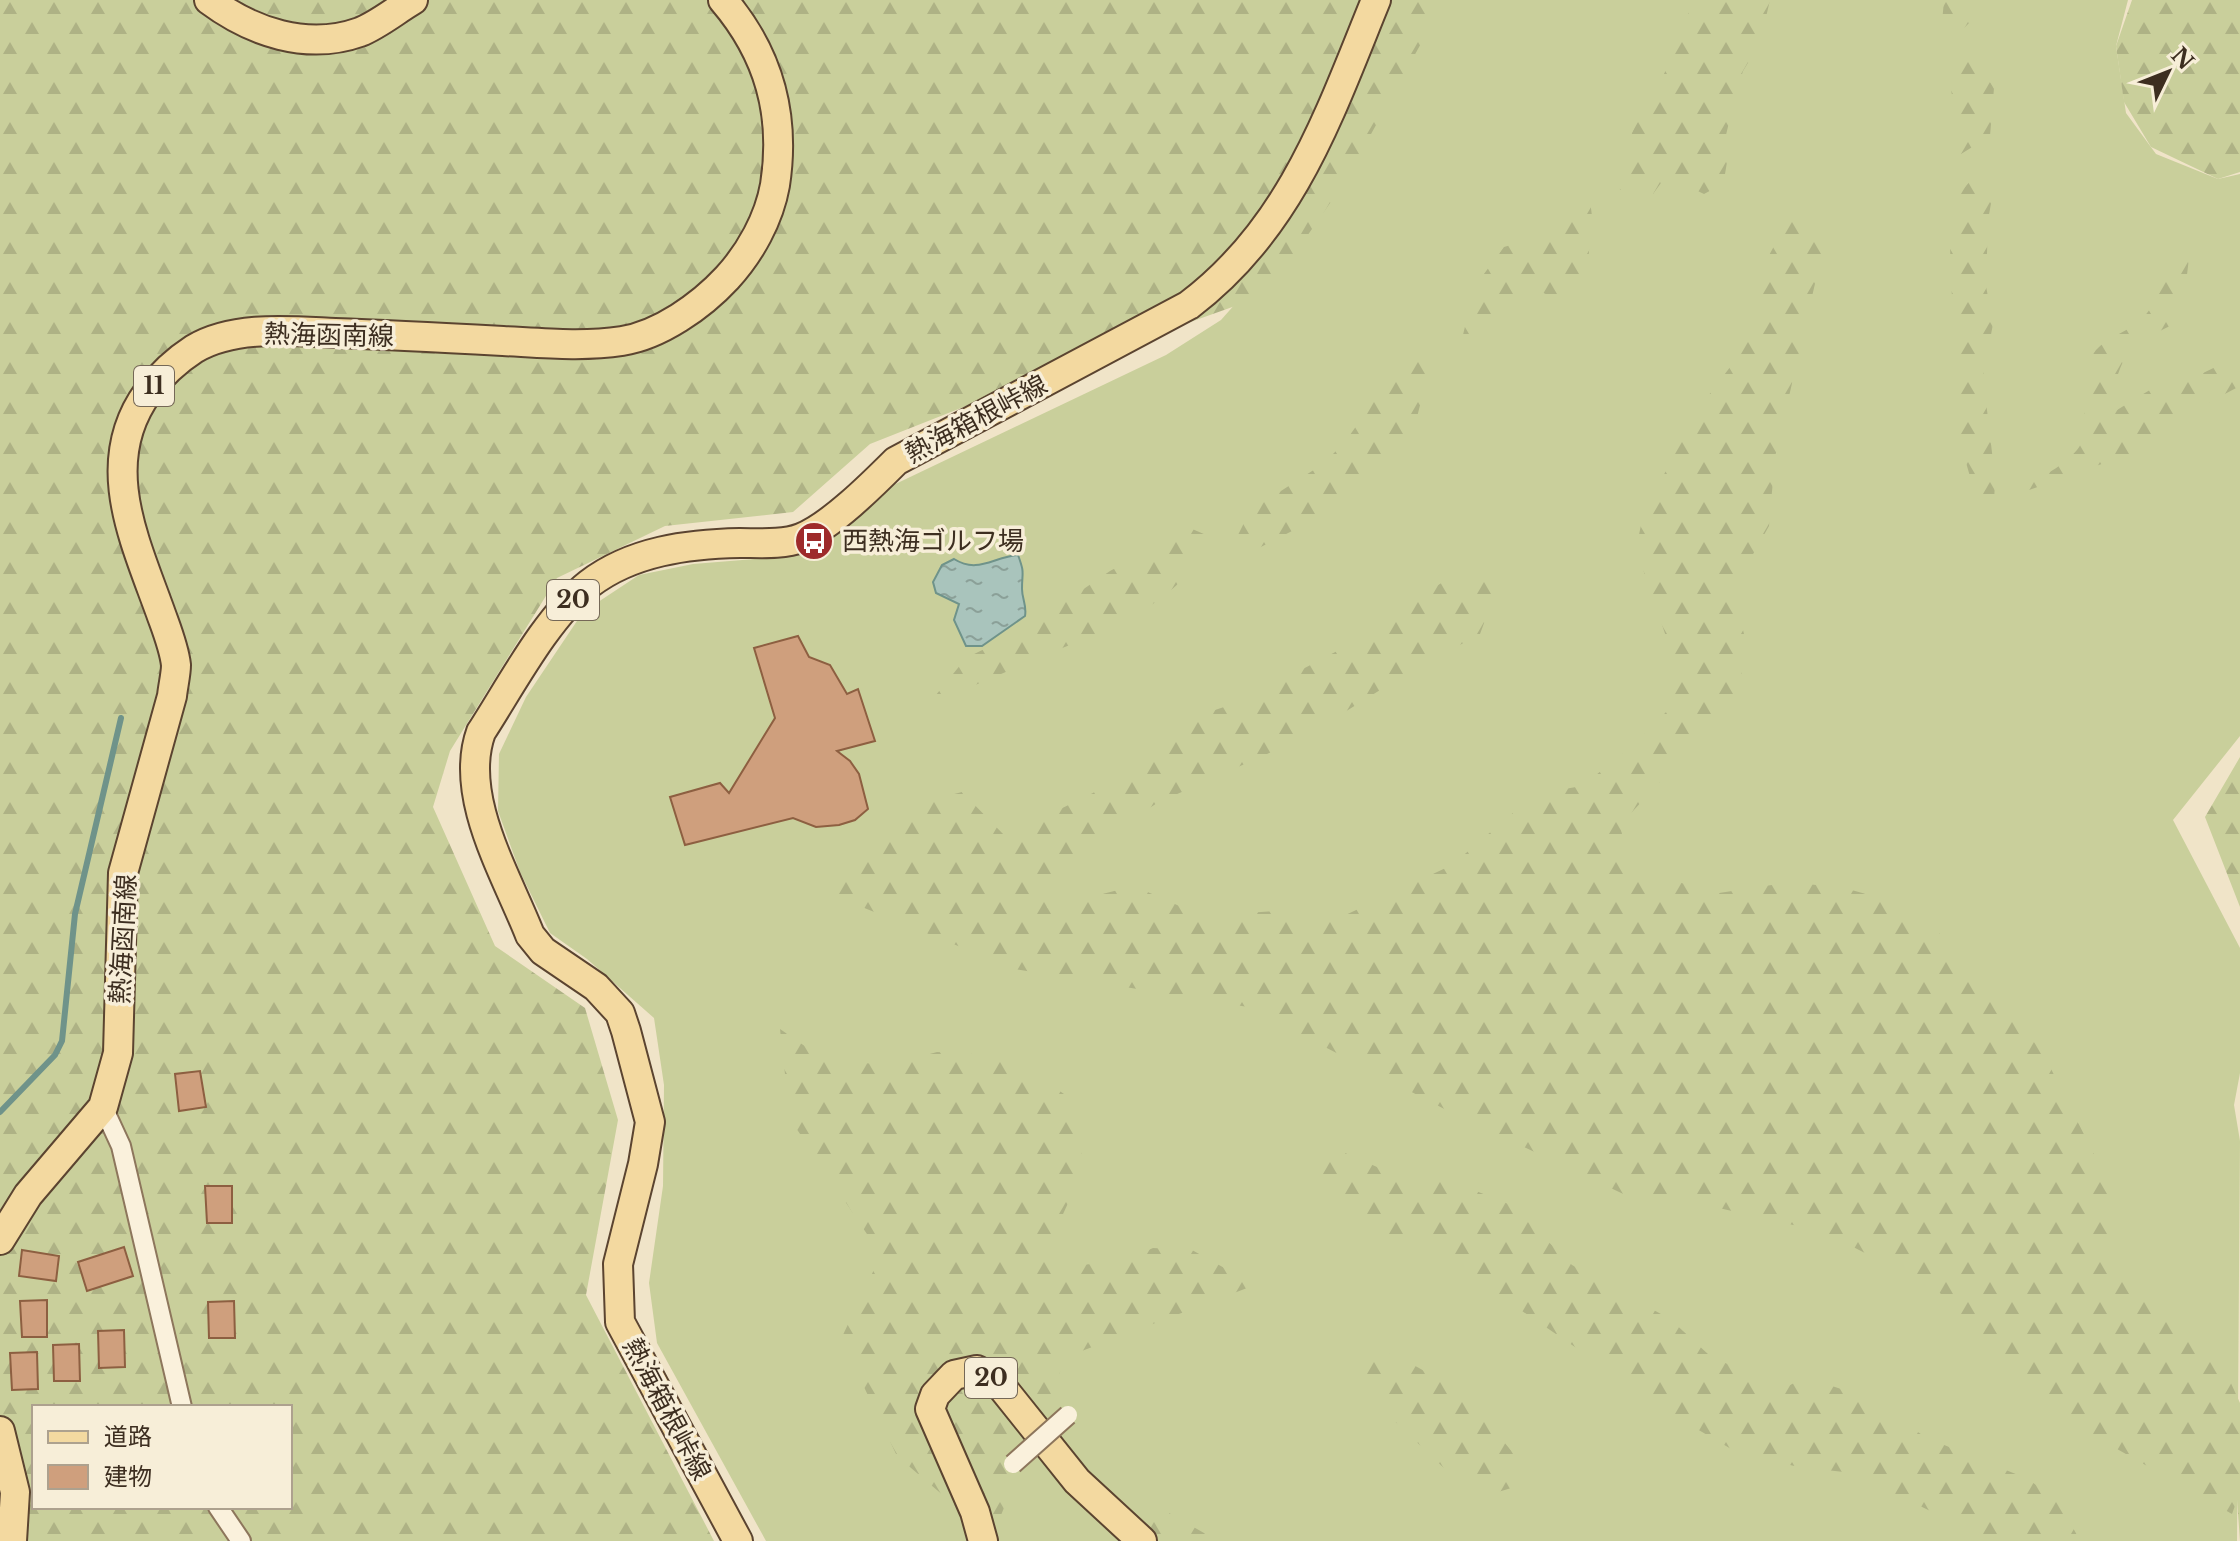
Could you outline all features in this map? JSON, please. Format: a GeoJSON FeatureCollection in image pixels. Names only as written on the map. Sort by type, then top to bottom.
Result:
{"type":"FeatureCollection","features":[{"type":"Feature","properties":{"kind":"main road"},"geometry":{"type":"LineString","coordinates":[[209,0],[259,31],[298,38],[333,39],[362,31],[413,0]]}},
{"type":"Feature","properties":{"kind":"main road","name":"熱海函南線"},"geometry":{"type":"LineString","coordinates":[[0,1240],[28,1195],[103,1107],[118,1053],[123,873],[172,696],[176,665],[124,508],[121,477],[124,446],[133,419],[148,392],[167,370],[195,348],[227,338],[276,331],[557,344],[622,341],[648,334],[697,305],[717,289],[751,247],[773,191],[779,158],[777,109],[765,68],[744,25],[723,0]]}},
{"type":"Feature","properties":{"kind":"main road","name":"熱海箱根峠線"},"geometry":{"type":"LineString","coordinates":[[738,1541],[620,1322],[618,1264],[643,1164],[650,1122],[626,1031],[620,1013],[596,987],[543,951],[530,935],[476,798],[473,753],[481,732],[559,615],[588,585],[615,567],[645,555],[697,544],[801,538],[861,496],[896,461],[1189,305],[1220,282],[1256,245],[1287,197],[1325,124],[1376,0]]}},
{"type":"Feature","properties":{"kind":"main road","name":"20"},"geometry":{"type":"LineString","coordinates":[[983,1541],[975,1512],[930,1409],[935,1395],[954,1375],[977,1370],[997,1381],[1077,1481],[1142,1541]]}},
{"type":"Feature","properties":{"kind":"main road"},"geometry":{"type":"LineString","coordinates":[[0,1431],[15,1492],[12,1541]]}},
{"type":"Feature","properties":{"kind":"street"},"geometry":{"type":"LineString","coordinates":[[103,1107],[121,1146],[182,1405]]}},
{"type":"Feature","properties":{"kind":"street"},"geometry":{"type":"LineString","coordinates":[[1013,1464],[1068,1415]]}},
{"type":"Feature","properties":{"kind":"street"},"geometry":{"type":"LineString","coordinates":[[219,1509],[241,1541]]}},
{"type":"Feature","properties":{"kind":"green space"},"geometry":{"type":"Polygon","coordinates":[[[0,0],[1445,0],[1344,183],[1266,295],[1070,365],[870,444],[793,512],[665,526],[557,578],[450,751],[433,807],[495,946],[585,1008],[618,1120],[586,1295],[714,1541],[0,1541],[0,0]]]}},
{"type":"Feature","properties":{"kind":"green space","name":"西熱海ゴルフ場"},"geometry":{"type":"Polygon","coordinates":[[[1376,0],[2128,0],[2116,46],[2126,113],[2156,154],[2218,179],[2240,174],[2240,736],[2173,820],[2240,948],[2240,1073],[2234,1105],[2240,1141],[2237,1541],[766,1541],[657,1343],[649,1283],[663,1186],[664,1085],[654,1018],[587,959],[550,933],[520,872],[498,811],[499,754],[526,697],[583,612],[639,575],[693,564],[781,557],[814,541],[885,489],[1166,355],[1221,320],[1260,276],[1376,0]]]}},
{"type":"Feature","properties":{"kind":"green space"},"geometry":{"type":"Polygon","coordinates":[[[1693,0],[1770,0],[1760,43],[1743,71],[1736,93],[1726,135],[1728,156],[1725,174],[1717,187],[1704,194],[1666,176],[1653,194],[1631,197],[1627,190],[1620,190],[1628,142],[1670,61],[1693,0]]]}},
{"type":"Feature","properties":{"kind":"green space"},"geometry":{"type":"Polygon","coordinates":[[[1944,0],[1978,0],[1970,22],[1959,33],[1942,23],[1944,0]]]}},
{"type":"Feature","properties":{"kind":"green space"},"geometry":{"type":"Polygon","coordinates":[[[2132,0],[2240,0],[2240,172],[2218,179],[2151,147],[2124,102],[2116,46],[2132,0]]]}},
{"type":"Feature","properties":{"kind":"green space"},"geometry":{"type":"Polygon","coordinates":[[[1971,53],[1994,88],[1990,136],[1961,154],[1951,89],[1971,53]]]}},
{"type":"Feature","properties":{"kind":"green space"},"geometry":{"type":"Polygon","coordinates":[[[1996,176],[1988,220],[1986,286],[1993,324],[1983,376],[1995,478],[1994,505],[1979,508],[1957,431],[1950,246],[1957,227],[1955,199],[1971,180],[1996,176]]]}},
{"type":"Feature","properties":{"kind":"green space"},"geometry":{"type":"Polygon","coordinates":[[[1588,186],[1592,216],[1588,263],[1560,301],[1523,283],[1513,314],[1459,351],[1475,286],[1504,247],[1555,232],[1588,186]]]}},
{"type":"Feature","properties":{"kind":"green space"},"geometry":{"type":"Polygon","coordinates":[[[1791,215],[1823,249],[1775,457],[1769,526],[1748,563],[1735,598],[1748,650],[1736,693],[1708,730],[1620,825],[1626,852],[1652,875],[1719,893],[1792,882],[1848,889],[1905,905],[1938,932],[2042,1051],[2117,1200],[2109,1253],[2224,1368],[2240,1403],[2240,1541],[2237,1500],[2232,1514],[2064,1419],[1937,1290],[1824,1232],[1684,1200],[1636,1200],[1454,1114],[1248,1007],[1015,969],[815,888],[912,805],[962,792],[1005,836],[1093,793],[1194,717],[1242,701],[1339,650],[1455,574],[1500,580],[1480,634],[1401,677],[1303,738],[1157,803],[1046,879],[1047,908],[1134,886],[1202,916],[1276,911],[1337,919],[1452,865],[1535,794],[1582,786],[1634,745],[1668,710],[1672,654],[1636,549],[1645,506],[1669,466],[1686,425],[1737,358],[1758,310],[1767,259],[1791,215]]]}},
{"type":"Feature","properties":{"kind":"green space"},"geometry":{"type":"Polygon","coordinates":[[[2175,254],[2189,258],[2186,283],[2170,326],[2134,347],[2128,354],[2118,374],[2110,404],[2117,410],[2158,385],[2197,376],[2240,355],[2240,386],[2183,416],[2149,447],[2001,500],[2060,466],[2077,450],[2084,429],[2084,389],[2089,362],[2100,346],[2144,317],[2160,291],[2175,254]]]}},
{"type":"Feature","properties":{"kind":"green space"},"geometry":{"type":"Polygon","coordinates":[[[1424,338],[1433,354],[1415,425],[1361,472],[1331,505],[1294,530],[1255,550],[1237,537],[1250,511],[1323,464],[1345,442],[1402,361],[1424,338]]]}},
{"type":"Feature","properties":{"kind":"green space"},"geometry":{"type":"Polygon","coordinates":[[[1190,528],[1213,538],[1198,562],[1163,597],[1122,622],[927,706],[966,658],[1025,629],[1110,571],[1190,528]]]}},
{"type":"Feature","properties":{"kind":"green space"},"geometry":{"type":"Polygon","coordinates":[[[2240,757],[2240,907],[2205,817],[2240,757]]]}},
{"type":"Feature","properties":{"kind":"green space"},"geometry":{"type":"Polygon","coordinates":[[[780,1029],[825,1060],[890,1065],[937,1052],[1009,1056],[1064,1094],[1082,1140],[1080,1177],[1047,1249],[1081,1265],[1123,1261],[1153,1248],[1192,1250],[1255,1285],[1066,1357],[992,1537],[897,1456],[841,1339],[881,1255],[790,1119],[780,1029]]]}},
{"type":"Feature","properties":{"kind":"green space"},"geometry":{"type":"Polygon","coordinates":[[[1345,1153],[1416,1184],[1451,1181],[1511,1205],[1572,1265],[1670,1319],[1709,1355],[1781,1390],[1805,1377],[1862,1396],[1927,1438],[2028,1479],[2057,1500],[2077,1535],[2076,1541],[2017,1541],[1975,1533],[1853,1473],[1799,1467],[1738,1453],[1685,1422],[1409,1234],[1374,1239],[1314,1163],[1345,1153]]]}},
{"type":"Feature","properties":{"kind":"green space"},"geometry":{"type":"Polygon","coordinates":[[[1387,1353],[1444,1384],[1490,1426],[1519,1460],[1518,1486],[1498,1492],[1446,1470],[1384,1411],[1353,1369],[1387,1353]]]}},
{"type":"Feature","properties":{"kind":"green space"},"geometry":{"type":"Polygon","coordinates":[[[1134,1493],[1218,1541],[1152,1541],[1134,1493]]]}},
{"type":"Feature","properties":{"kind":"water"},"geometry":{"type":"Polygon","coordinates":[[[1018,555],[1025,616],[982,646],[966,646],[954,620],[959,604],[936,593],[933,582],[942,565],[954,559],[978,565],[1018,555]]]}},
{"type":"Feature","properties":{"kind":"building"},"geometry":{"type":"Polygon","coordinates":[[[798,636],[809,657],[830,665],[847,694],[858,689],[875,741],[837,751],[850,761],[859,774],[868,809],[855,820],[839,825],[816,827],[793,818],[685,845],[670,797],[720,783],[729,793],[775,718],[754,648],[798,636]]]}},
{"type":"Feature","properties":{"kind":"building"},"geometry":{"type":"Polygon","coordinates":[[[200,1071],[206,1107],[179,1111],[175,1074],[200,1071]]]}},
{"type":"Feature","properties":{"kind":"building"},"geometry":{"type":"Polygon","coordinates":[[[205,1186],[232,1186],[232,1223],[207,1223],[205,1186]]]}},
{"type":"Feature","properties":{"kind":"building"},"geometry":{"type":"Polygon","coordinates":[[[124,1247],[133,1276],[87,1291],[78,1262],[124,1247]]]}},
{"type":"Feature","properties":{"kind":"building"},"geometry":{"type":"Polygon","coordinates":[[[22,1250],[59,1256],[56,1281],[19,1276],[22,1250]]]}},
{"type":"Feature","properties":{"kind":"building"},"geometry":{"type":"Polygon","coordinates":[[[47,1300],[47,1337],[22,1337],[20,1301],[47,1300]]]}},
{"type":"Feature","properties":{"kind":"building"},"geometry":{"type":"Polygon","coordinates":[[[234,1301],[235,1338],[209,1338],[208,1302],[234,1301]]]}},
{"type":"Feature","properties":{"kind":"building"},"geometry":{"type":"Polygon","coordinates":[[[124,1330],[125,1367],[99,1368],[98,1331],[124,1330]]]}},
{"type":"Feature","properties":{"kind":"building"},"geometry":{"type":"Polygon","coordinates":[[[79,1344],[80,1381],[54,1381],[53,1345],[79,1344]]]}},
{"type":"Feature","properties":{"kind":"building"},"geometry":{"type":"Polygon","coordinates":[[[37,1352],[38,1389],[12,1390],[10,1353],[37,1352]]]}},
{"type":"Feature","properties":{"kind":"waterway"},"geometry":{"type":"LineString","coordinates":[[0,1112],[55,1055],[62,1041],[75,914],[121,718]]}},
{"type":"Feature","properties":{"kind":"place","name":"西熱海ゴルフ場"},"geometry":{"type":"Point","coordinates":[814,541]}}]}
